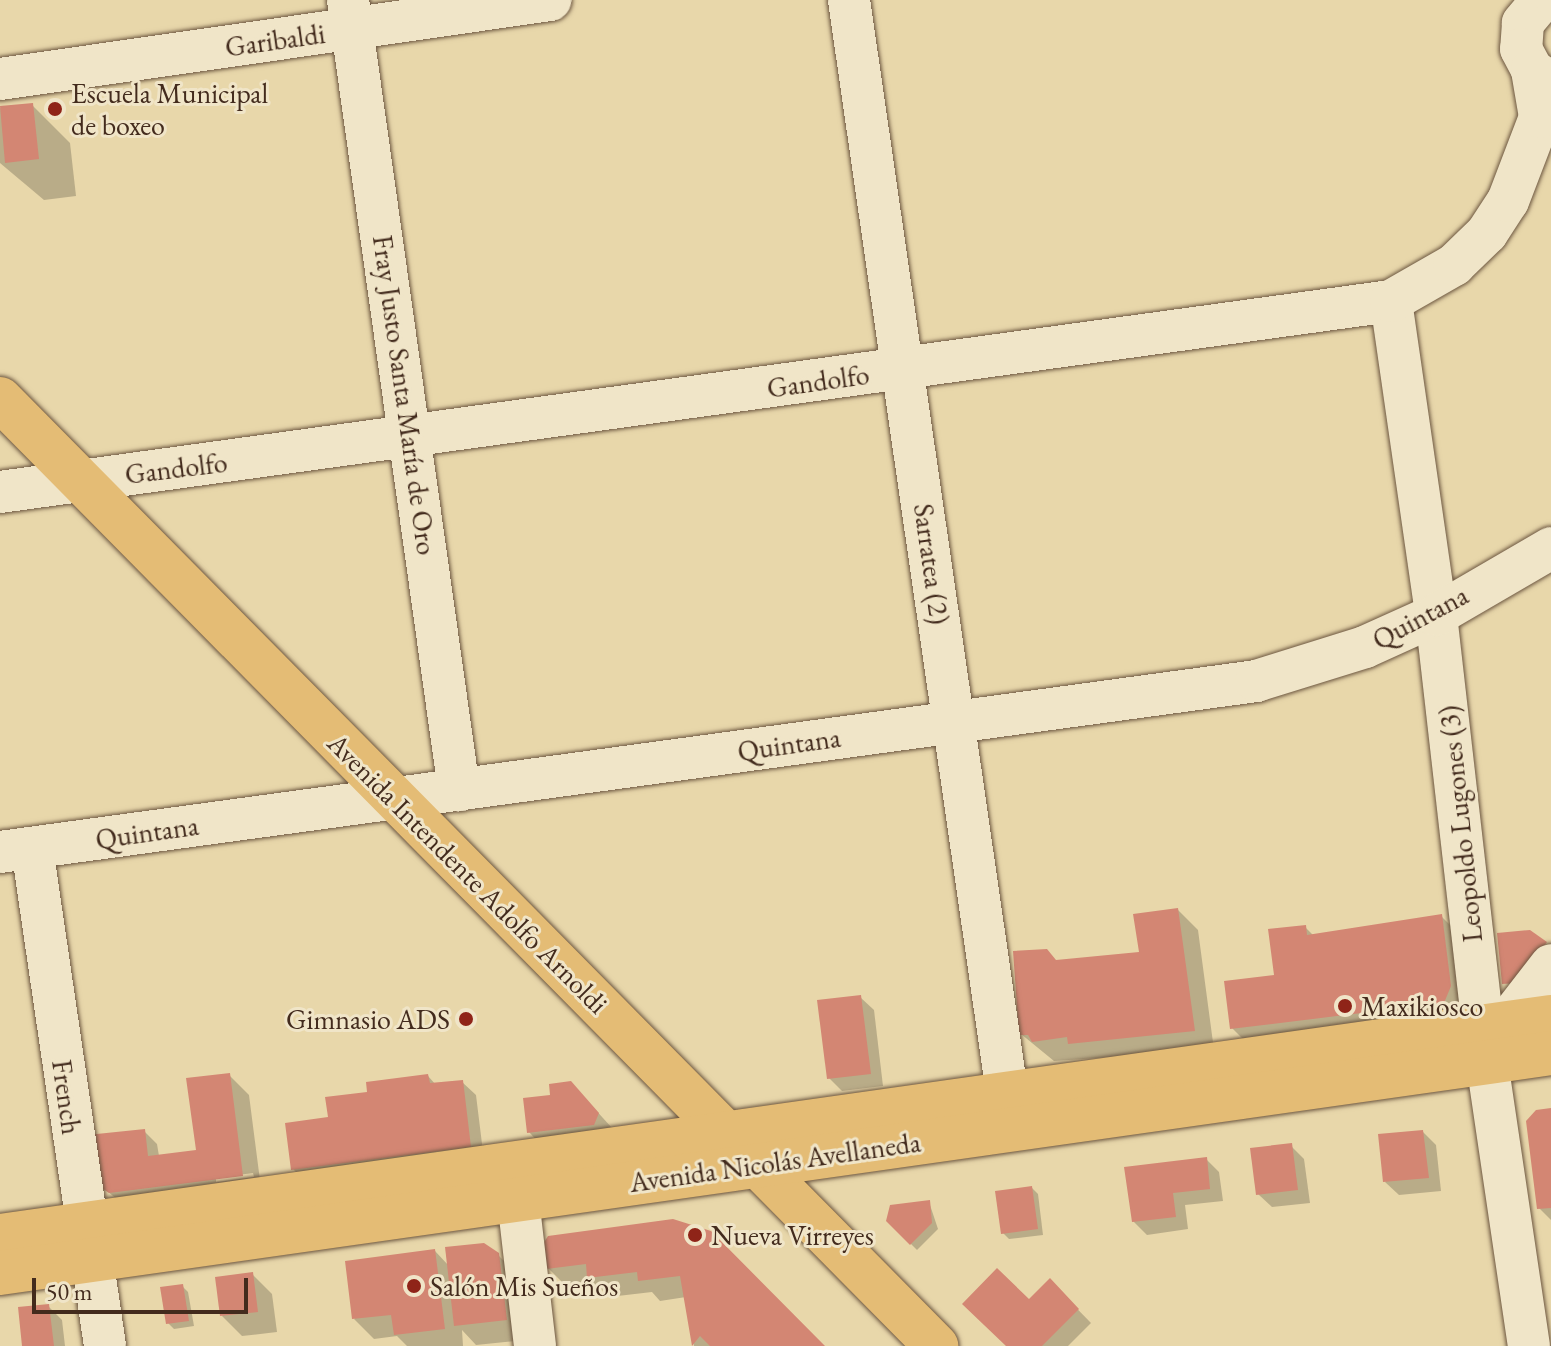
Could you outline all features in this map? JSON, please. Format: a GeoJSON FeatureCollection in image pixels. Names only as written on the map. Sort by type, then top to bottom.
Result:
{"type":"FeatureCollection","features":[{"type":"Feature","properties":{"kind":"main road","name":"Avenida Intendente Adolfo Arnoldi"},"geometry":{"type":"LineString","coordinates":[[0,399],[936,1346]]}},
{"type":"Feature","properties":{"kind":"main road","name":"Avenida Nicolás Avellaneda"},"geometry":{"type":"LineString","coordinates":[[0,1236],[89,1241],[518,1199],[756,1164],[1010,1112],[1492,1037],[1551,1017]]}},
{"type":"Feature","properties":{"kind":"main road","name":"Avenida Nicolás Avellaneda"},"geometry":{"type":"LineString","coordinates":[[1492,1037],[1551,1053]]}},
{"type":"Feature","properties":{"kind":"main road","name":"Avenida Nicolás Avellaneda"},"geometry":{"type":"LineString","coordinates":[[0,1273],[89,1241],[726,1134],[1010,1112]]}},
{"type":"Feature","properties":{"kind":"street","name":"Garibaldi"},"geometry":{"type":"LineString","coordinates":[[0,79],[351,14],[550,0]]}},
{"type":"Feature","properties":{"kind":"street","name":"Sarratea (2)"},"geometry":{"type":"LineString","coordinates":[[849,0],[905,369],[1010,1112]]}},
{"type":"Feature","properties":{"kind":"street","name":"Gandolfo"},"geometry":{"type":"LineString","coordinates":[[0,492],[412,438],[1391,301],[1454,265],[1487,233],[1508,201],[1534,69],[1531,10],[1542,0]]}},
{"type":"Feature","properties":{"kind":"street","name":"Fray Justo Santa María de Oro"},"geometry":{"type":"LineString","coordinates":[[351,14],[459,790]]}},
{"type":"Feature","properties":{"kind":"street","name":"Leopoldo Lugones (3)"},"geometry":{"type":"LineString","coordinates":[[1391,301],[1492,1037],[1529,1346]]}},
{"type":"Feature","properties":{"kind":"street","name":"Quintana"},"geometry":{"type":"LineString","coordinates":[[16,850],[1256,681],[1365,647],[1436,615],[1551,548]]}},
{"type":"Feature","properties":{"kind":"street","name":"French"},"geometry":{"type":"LineString","coordinates":[[16,850],[89,1241],[105,1346]]}},
{"type":"Feature","properties":{"kind":"street"},"geometry":{"type":"LineString","coordinates":[[1492,1037],[1551,965]]}},
{"type":"Feature","properties":{"kind":"street"},"geometry":{"type":"LineString","coordinates":[[518,1199],[535,1346]]}},
{"type":"Feature","properties":{"kind":"building"},"geometry":{"type":"Polygon","coordinates":[[[33,103],[39,159],[5,163],[0,106],[33,103]]]}},
{"type":"Feature","properties":{"kind":"building"},"geometry":{"type":"Polygon","coordinates":[[[1178,908],[1195,1031],[1068,1044],[1067,1037],[1032,1042],[1028,1035],[1019,1035],[1013,951],[1047,949],[1056,960],[1139,952],[1133,914],[1178,908]]]}},
{"type":"Feature","properties":{"kind":"building"},"geometry":{"type":"Polygon","coordinates":[[[1442,914],[1451,986],[1444,1003],[1230,1029],[1224,981],[1274,975],[1268,929],[1306,925],[1307,935],[1442,914]]]}},
{"type":"Feature","properties":{"kind":"building"},"geometry":{"type":"Polygon","coordinates":[[[1530,930],[1547,942],[1518,983],[1502,984],[1497,933],[1530,930]]]}},
{"type":"Feature","properties":{"kind":"building"},"geometry":{"type":"Polygon","coordinates":[[[861,995],[871,1074],[827,1079],[817,1000],[861,995]]]}},
{"type":"Feature","properties":{"kind":"building"},"geometry":{"type":"Polygon","coordinates":[[[230,1073],[243,1176],[109,1193],[93,1182],[87,1135],[145,1129],[148,1156],[196,1150],[186,1078],[230,1073]]]}},
{"type":"Feature","properties":{"kind":"building"},"geometry":{"type":"Polygon","coordinates":[[[428,1074],[430,1083],[463,1080],[471,1147],[291,1170],[285,1123],[328,1117],[325,1097],[367,1092],[366,1082],[428,1074]]]}},
{"type":"Feature","properties":{"kind":"building"},"geometry":{"type":"Polygon","coordinates":[[[571,1081],[599,1113],[594,1125],[527,1133],[523,1098],[550,1095],[549,1084],[571,1081]]]}},
{"type":"Feature","properties":{"kind":"building"},"geometry":{"type":"Polygon","coordinates":[[[1551,1108],[1551,1208],[1537,1209],[1526,1121],[1536,1110],[1551,1108]]]}},
{"type":"Feature","properties":{"kind":"building"},"geometry":{"type":"Polygon","coordinates":[[[1423,1130],[1429,1178],[1383,1182],[1378,1134],[1423,1130]]]}},
{"type":"Feature","properties":{"kind":"building"},"geometry":{"type":"Polygon","coordinates":[[[1292,1143],[1298,1190],[1256,1195],[1250,1148],[1292,1143]]]}},
{"type":"Feature","properties":{"kind":"building"},"geometry":{"type":"Polygon","coordinates":[[[1207,1157],[1210,1189],[1173,1193],[1176,1217],[1132,1222],[1124,1167],[1207,1157]]]}},
{"type":"Feature","properties":{"kind":"building"},"geometry":{"type":"Polygon","coordinates":[[[1032,1186],[1038,1229],[1001,1234],[995,1191],[1032,1186]]]}},
{"type":"Feature","properties":{"kind":"building"},"geometry":{"type":"Polygon","coordinates":[[[930,1200],[932,1223],[910,1245],[886,1221],[890,1205],[930,1200]]]}},
{"type":"Feature","properties":{"kind":"building"},"geometry":{"type":"Polygon","coordinates":[[[673,1219],[711,1231],[825,1346],[710,1346],[700,1336],[692,1346],[680,1276],[638,1281],[637,1272],[587,1278],[586,1264],[546,1269],[543,1244],[548,1236],[673,1219]]]}},
{"type":"Feature","properties":{"kind":"building"},"geometry":{"type":"Polygon","coordinates":[[[484,1243],[499,1253],[507,1320],[454,1326],[445,1247],[484,1243]]]}},
{"type":"Feature","properties":{"kind":"building","name":"Salón Mis Sueños"},"geometry":{"type":"Polygon","coordinates":[[[435,1249],[445,1329],[394,1335],[391,1315],[352,1319],[345,1261],[435,1249]]]}},
{"type":"Feature","properties":{"kind":"building"},"geometry":{"type":"Polygon","coordinates":[[[997,1268],[1029,1299],[1050,1278],[1079,1309],[1042,1346],[1006,1346],[962,1304],[997,1268]]]}},
{"type":"Feature","properties":{"kind":"building"},"geometry":{"type":"Polygon","coordinates":[[[253,1272],[258,1312],[220,1316],[215,1277],[253,1272]]]}},
{"type":"Feature","properties":{"kind":"building"},"geometry":{"type":"Polygon","coordinates":[[[183,1284],[189,1321],[166,1324],[160,1287],[183,1284]]]}},
{"type":"Feature","properties":{"kind":"building"},"geometry":{"type":"Polygon","coordinates":[[[49,1304],[54,1346],[22,1346],[18,1307],[49,1304]]]}},
{"type":"Feature","properties":{"kind":"place","name":"Escuela Municipal de boxeo"},"geometry":{"type":"Point","coordinates":[55,109]}},
{"type":"Feature","properties":{"kind":"place","name":"Maxikiosco"},"geometry":{"type":"Point","coordinates":[1345,1006]}},
{"type":"Feature","properties":{"kind":"place","name":"Gimnasio ADS"},"geometry":{"type":"Point","coordinates":[466,1019]}},
{"type":"Feature","properties":{"kind":"place","name":"Nueva Virreyes"},"geometry":{"type":"Point","coordinates":[695,1235]}},
{"type":"Feature","properties":{"kind":"place","name":"Salón Mis Sueños"},"geometry":{"type":"Point","coordinates":[414,1286]}}]}
